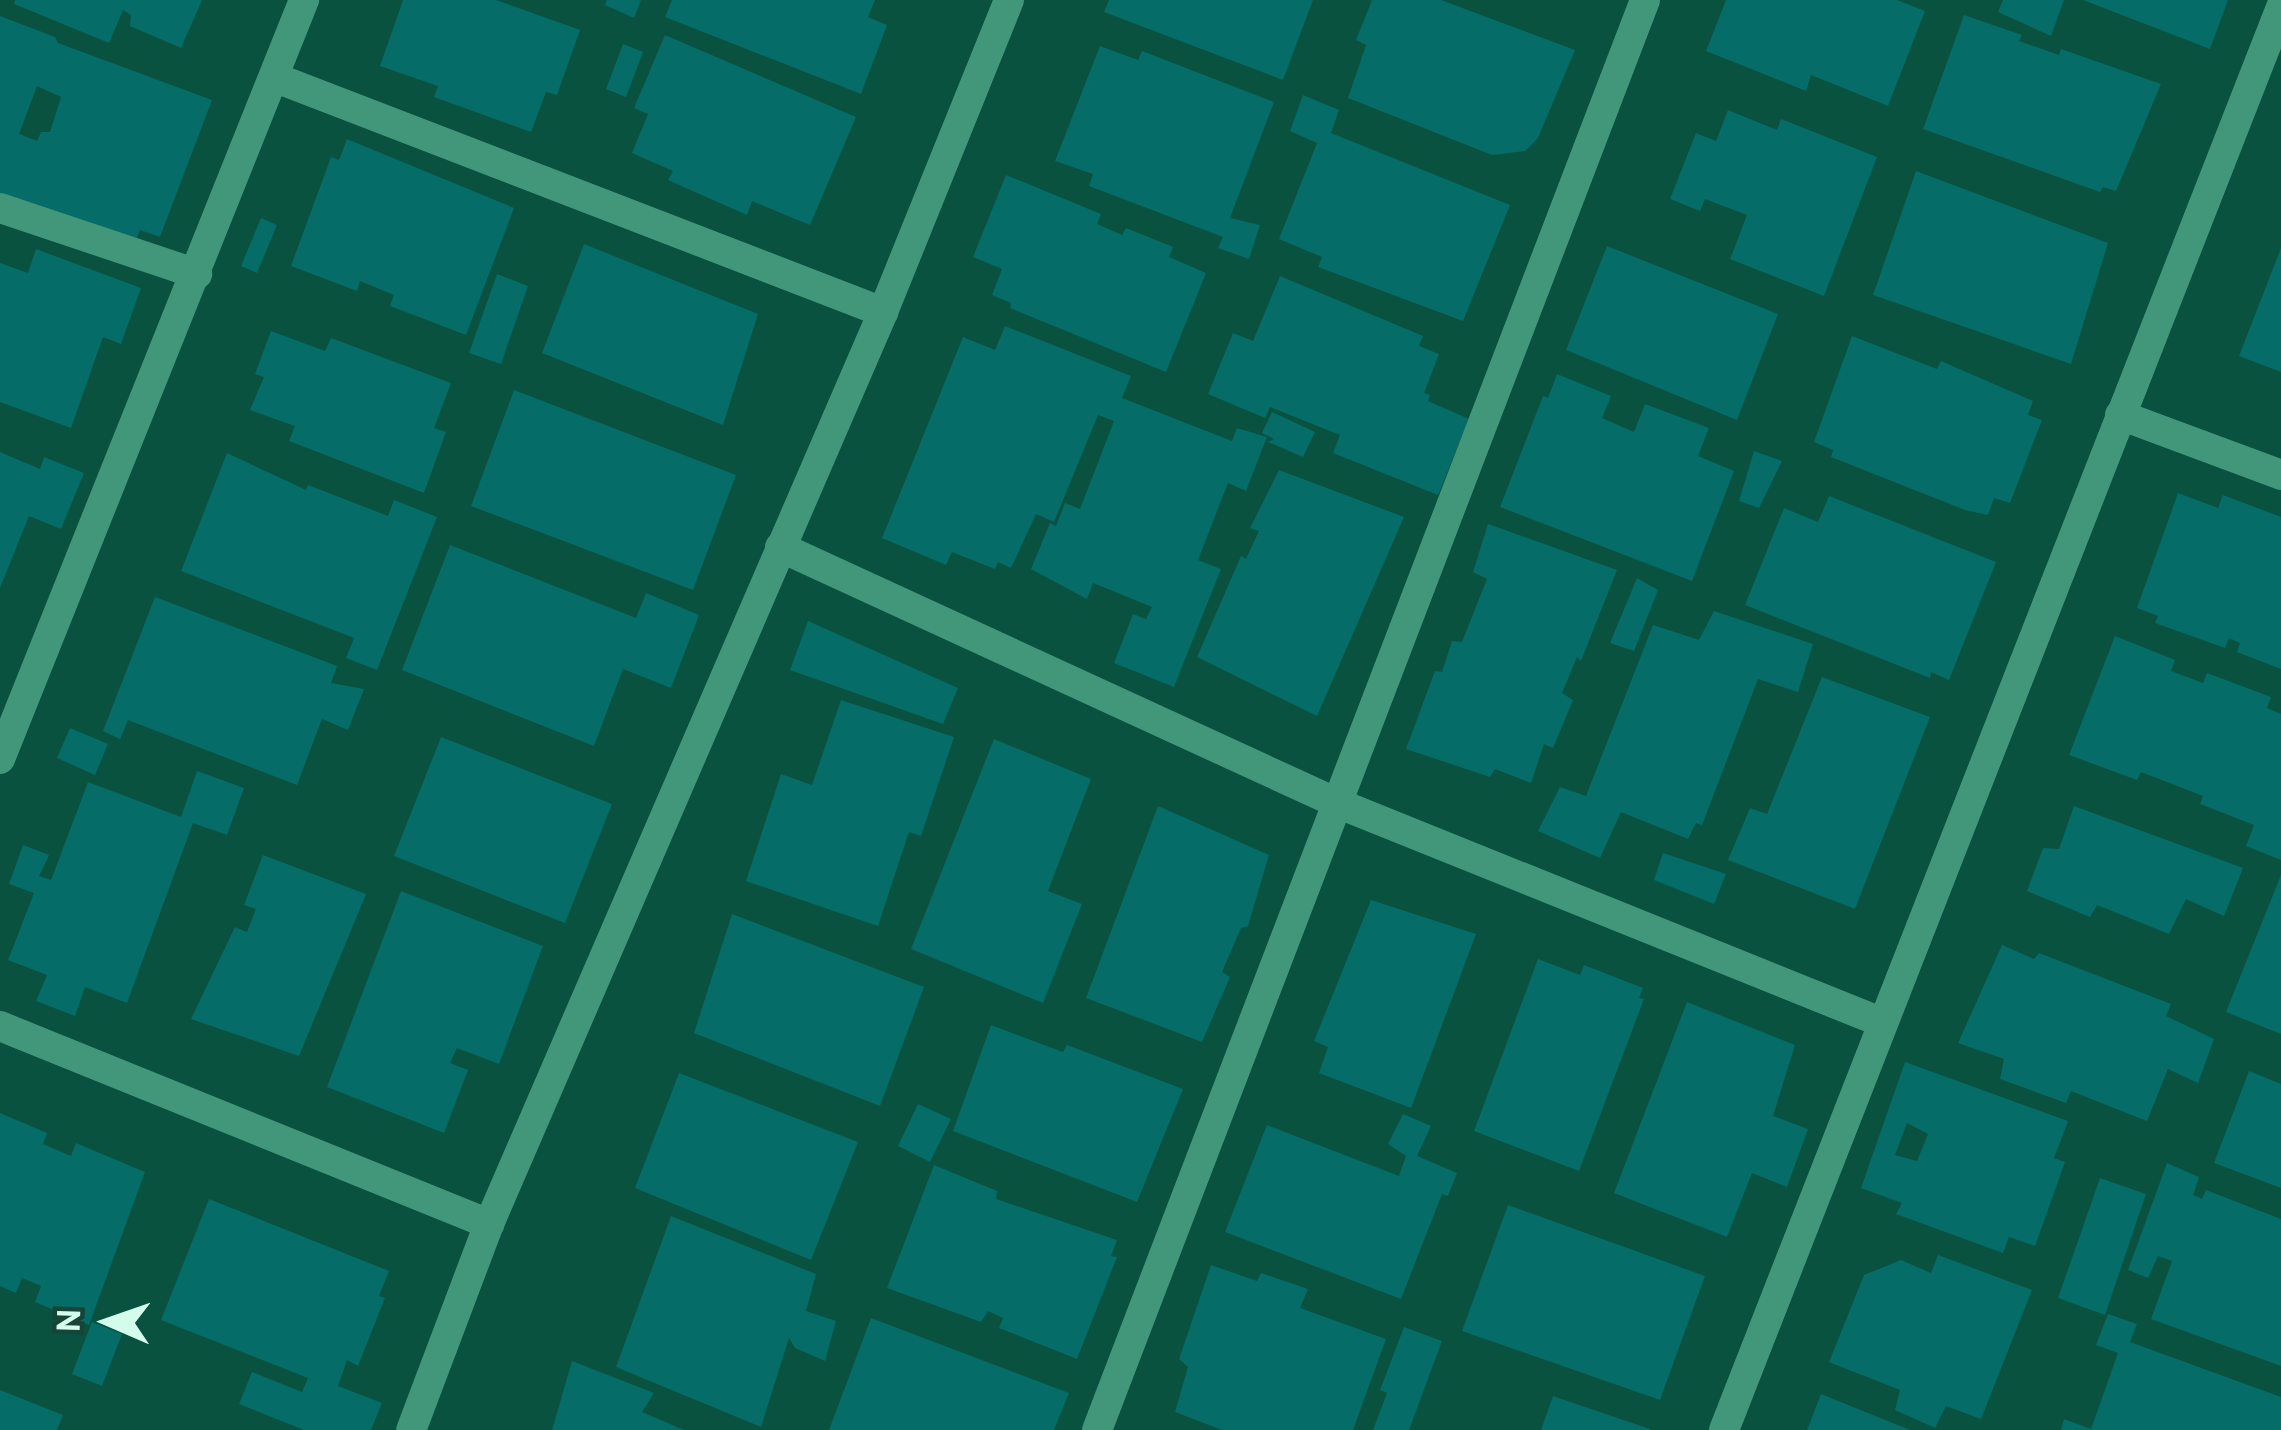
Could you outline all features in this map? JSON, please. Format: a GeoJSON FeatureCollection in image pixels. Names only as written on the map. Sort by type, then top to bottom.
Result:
{"type":"FeatureCollection","features":[{"type":"Feature","properties":{"kind":"street"},"geometry":{"type":"LineString","coordinates":[[0,760],[304,0]]}},
{"type":"Feature","properties":{"kind":"street"},"geometry":{"type":"LineString","coordinates":[[411,1430],[489,1224],[884,312],[1009,0]]}},
{"type":"Feature","properties":{"kind":"street"},"geometry":{"type":"LineString","coordinates":[[1096,1430],[1645,0]]}},
{"type":"Feature","properties":{"kind":"street"},"geometry":{"type":"LineString","coordinates":[[1724,1430],[2281,7]]}},
{"type":"Feature","properties":{"kind":"street"},"geometry":{"type":"LineString","coordinates":[[276,78],[884,312]]}},
{"type":"Feature","properties":{"kind":"street"},"geometry":{"type":"LineString","coordinates":[[0,208],[196,274]]}},
{"type":"Feature","properties":{"kind":"street"},"geometry":{"type":"LineString","coordinates":[[2120,415],[2281,475]]}},
{"type":"Feature","properties":{"kind":"street"},"geometry":{"type":"LineString","coordinates":[[780,547],[1337,803],[1881,1022]]}},
{"type":"Feature","properties":{"kind":"street"},"geometry":{"type":"LineString","coordinates":[[0,1026],[489,1224]]}},
{"type":"Feature","properties":{"kind":"building"},"geometry":{"type":"Polygon","coordinates":[[[15,0],[202,0],[181,48],[130,26],[131,15],[123,10],[109,43],[14,4],[15,0]]]}},
{"type":"Feature","properties":{"kind":"building"},"geometry":{"type":"Polygon","coordinates":[[[403,0],[496,0],[580,30],[557,95],[546,92],[531,132],[434,97],[438,86],[380,66],[403,0]]]}},
{"type":"Feature","properties":{"kind":"building"},"geometry":{"type":"Polygon","coordinates":[[[607,0],[641,0],[634,18],[605,5],[607,0]]]}},
{"type":"Feature","properties":{"kind":"building"},"geometry":{"type":"Polygon","coordinates":[[[672,0],[875,0],[868,17],[887,25],[861,94],[665,17],[672,0]]]}},
{"type":"Feature","properties":{"kind":"building"},"geometry":{"type":"Polygon","coordinates":[[[1109,0],[1313,0],[1283,80],[1104,12],[1109,0]]]}},
{"type":"Feature","properties":{"kind":"building"},"geometry":{"type":"Polygon","coordinates":[[[1372,0],[1441,0],[1575,50],[1538,138],[1525,151],[1492,155],[1348,98],[1366,45],[1356,40],[1372,0]]]}},
{"type":"Feature","properties":{"kind":"building"},"geometry":{"type":"Polygon","coordinates":[[[1726,0],[1897,0],[1925,11],[1888,106],[1811,75],[1806,91],[1706,51],[1726,0]]]}},
{"type":"Feature","properties":{"kind":"building"},"geometry":{"type":"Polygon","coordinates":[[[2003,0],[2064,0],[2051,36],[1998,12],[2003,0]]]}},
{"type":"Feature","properties":{"kind":"building"},"geometry":{"type":"Polygon","coordinates":[[[2083,0],[2228,0],[2210,49],[2083,0]]]}},
{"type":"Feature","properties":{"kind":"building"},"geometry":{"type":"Polygon","coordinates":[[[1964,15],[2022,35],[2019,41],[2059,55],[2061,49],[2161,84],[2116,191],[2103,187],[2100,192],[1923,129],[1964,15]]]}},
{"type":"Feature","properties":{"kind":"building"},"geometry":{"type":"Polygon","coordinates":[[[0,16],[55,37],[58,43],[212,100],[160,237],[140,230],[133,248],[0,194],[0,16]],[[37,86],[19,134],[37,141],[41,132],[50,132],[61,97],[37,86]]]}},
{"type":"Feature","properties":{"kind":"building"},"geometry":{"type":"Polygon","coordinates":[[[665,35],[856,117],[810,225],[752,201],[747,215],[668,180],[673,171],[632,153],[648,114],[634,108],[665,35]]]}},
{"type":"Feature","properties":{"kind":"building"},"geometry":{"type":"Polygon","coordinates":[[[623,44],[643,52],[626,97],[606,89],[623,44]]]}},
{"type":"Feature","properties":{"kind":"building"},"geometry":{"type":"Polygon","coordinates":[[[1100,46],[1138,60],[1142,51],[1274,102],[1230,218],[1260,225],[1249,259],[1218,248],[1223,237],[1089,186],[1093,174],[1055,161],[1100,46]]]}},
{"type":"Feature","properties":{"kind":"building"},"geometry":{"type":"Polygon","coordinates":[[[1303,95],[1339,110],[1331,133],[1510,205],[1463,321],[1318,267],[1322,257],[1279,239],[1317,143],[1290,131],[1303,95]]]}},
{"type":"Feature","properties":{"kind":"building"},"geometry":{"type":"Polygon","coordinates":[[[1728,110],[1777,130],[1781,119],[1877,157],[1824,296],[1730,259],[1747,215],[1705,199],[1700,211],[1670,199],[1696,133],[1716,141],[1728,110]]]}},
{"type":"Feature","properties":{"kind":"building"},"geometry":{"type":"Polygon","coordinates":[[[347,139],[514,208],[466,335],[390,306],[394,295],[360,281],[357,291],[291,266],[331,157],[339,160],[347,139]]]}},
{"type":"Feature","properties":{"kind":"building"},"geometry":{"type":"Polygon","coordinates":[[[1916,171],[2108,243],[2071,364],[1873,295],[1916,171]]]}},
{"type":"Feature","properties":{"kind":"building"},"geometry":{"type":"Polygon","coordinates":[[[1006,175],[1101,214],[1097,224],[1122,235],[1126,228],[1173,247],[1169,257],[1206,273],[1166,372],[1010,308],[1011,303],[992,295],[1002,269],[973,257],[1006,175]]]}},
{"type":"Feature","properties":{"kind":"building"},"geometry":{"type":"Polygon","coordinates":[[[261,218],[277,225],[257,273],[241,266],[261,218]]]}},
{"type":"Feature","properties":{"kind":"building"},"geometry":{"type":"Polygon","coordinates":[[[584,244],[758,314],[723,425],[542,353],[584,244]]]}},
{"type":"Feature","properties":{"kind":"building"},"geometry":{"type":"Polygon","coordinates":[[[1607,246],[1778,314],[1737,420],[1566,350],[1607,246]]]}},
{"type":"Feature","properties":{"kind":"building"},"geometry":{"type":"Polygon","coordinates":[[[2281,248],[2281,372],[2239,356],[2281,248]]]}},
{"type":"Feature","properties":{"kind":"building"},"geometry":{"type":"Polygon","coordinates":[[[36,249],[141,288],[121,344],[103,337],[71,428],[0,402],[0,263],[28,273],[36,249]]]}},
{"type":"Feature","properties":{"kind":"building"},"geometry":{"type":"Polygon","coordinates":[[[497,274],[528,286],[501,364],[469,353],[497,274]]]}},
{"type":"Feature","properties":{"kind":"building"},"geometry":{"type":"Polygon","coordinates":[[[1280,276],[1423,336],[1419,346],[1439,354],[1424,393],[1430,395],[1428,401],[1469,419],[1438,495],[1333,453],[1340,435],[1270,407],[1265,418],[1208,394],[1233,333],[1253,341],[1280,276]]]}},
{"type":"Feature","properties":{"kind":"building"},"geometry":{"type":"Polygon","coordinates":[[[1005,326],[1131,376],[1122,398],[1232,441],[1237,428],[1267,437],[1246,491],[1228,483],[1198,560],[1221,569],[1174,687],[1114,663],[1133,614],[1146,619],[1152,607],[1093,583],[1087,599],[1031,569],[1050,523],[1056,526],[1065,503],[1080,509],[1114,421],[1098,415],[1054,522],[1036,514],[1011,568],[998,562],[995,569],[952,552],[946,565],[882,538],[963,337],[995,350],[1005,326]]]}},
{"type":"Feature","properties":{"kind":"building"},"geometry":{"type":"Polygon","coordinates":[[[271,331],[325,351],[331,338],[451,383],[434,428],[446,432],[424,493],[289,441],[295,426],[250,410],[264,377],[255,374],[271,331]]]}},
{"type":"Feature","properties":{"kind":"building"},"geometry":{"type":"Polygon","coordinates":[[[1852,336],[1937,369],[1941,361],[2033,401],[2028,415],[2042,420],[2010,503],[1994,498],[1988,515],[1965,510],[1831,457],[1833,450],[1814,442],[1852,336]]]}},
{"type":"Feature","properties":{"kind":"building"},"geometry":{"type":"Polygon","coordinates":[[[1557,374],[1611,396],[1602,418],[1634,432],[1645,404],[1709,428],[1698,456],[1734,471],[1692,581],[1500,507],[1543,396],[1548,398],[1557,374]]]}},
{"type":"Feature","properties":{"kind":"building"},"geometry":{"type":"Polygon","coordinates":[[[514,390],[736,475],[693,590],[471,506],[514,390]]]}},
{"type":"Feature","properties":{"kind":"building"},"geometry":{"type":"Polygon","coordinates":[[[1272,412],[1315,432],[1303,457],[1268,442],[1274,439],[1262,433],[1272,412]]]}},
{"type":"Feature","properties":{"kind":"building"},"geometry":{"type":"Polygon","coordinates":[[[1754,451],[1782,461],[1759,508],[1739,501],[1754,451]]]}},
{"type":"Feature","properties":{"kind":"building"},"geometry":{"type":"Polygon","coordinates":[[[0,452],[40,469],[44,457],[84,473],[61,529],[29,516],[0,588],[0,452]]]}},
{"type":"Feature","properties":{"kind":"building"},"geometry":{"type":"Polygon","coordinates":[[[227,453],[306,490],[308,485],[388,516],[394,500],[437,517],[377,670],[346,658],[354,638],[181,571],[227,453]]]}},
{"type":"Feature","properties":{"kind":"building"},"geometry":{"type":"Polygon","coordinates":[[[1279,470],[1404,517],[1317,716],[1197,657],[1241,556],[1246,559],[1259,531],[1250,528],[1279,470]]]}},
{"type":"Feature","properties":{"kind":"building"},"geometry":{"type":"Polygon","coordinates":[[[2178,493],[2218,508],[2223,495],[2281,517],[2281,669],[2237,652],[2240,643],[2229,638],[2225,648],[2155,623],[2158,616],[2137,608],[2178,493]]]}},
{"type":"Feature","properties":{"kind":"building"},"geometry":{"type":"Polygon","coordinates":[[[1829,496],[1996,562],[1949,680],[1931,672],[1930,678],[1745,605],[1784,508],[1818,522],[1829,496]]]}},
{"type":"Feature","properties":{"kind":"building"},"geometry":{"type":"Polygon","coordinates":[[[1488,524],[1617,570],[1581,661],[1577,657],[1562,693],[1573,700],[1553,748],[1544,744],[1531,783],[1495,769],[1490,777],[1406,749],[1435,671],[1442,672],[1452,641],[1462,642],[1487,579],[1473,572],[1488,524]]]}},
{"type":"Feature","properties":{"kind":"building"},"geometry":{"type":"Polygon","coordinates":[[[450,545],[636,618],[646,593],[699,615],[671,688],[623,669],[594,746],[402,670],[450,545]]]}},
{"type":"Feature","properties":{"kind":"building"},"geometry":{"type":"Polygon","coordinates":[[[1637,578],[1658,590],[1634,651],[1610,643],[1637,578]]]}},
{"type":"Feature","properties":{"kind":"building"},"geometry":{"type":"Polygon","coordinates":[[[155,597],[337,666],[331,683],[364,689],[348,730],[322,719],[297,785],[128,720],[120,739],[103,731],[155,597]]]}},
{"type":"Feature","properties":{"kind":"building"},"geometry":{"type":"Polygon","coordinates":[[[1714,611],[1813,644],[1798,692],[1758,679],[1702,825],[1696,823],[1688,839],[1621,812],[1600,858],[1538,831],[1560,787],[1586,796],[1653,625],[1699,640],[1714,611]]]}},
{"type":"Feature","properties":{"kind":"building"},"geometry":{"type":"Polygon","coordinates":[[[808,621],[958,688],[943,724],[790,670],[808,621]]]}},
{"type":"Feature","properties":{"kind":"building"},"geometry":{"type":"Polygon","coordinates":[[[2115,636],[2175,660],[2171,671],[2203,683],[2207,673],[2271,697],[2267,708],[2281,714],[2281,860],[2246,846],[2254,825],[2200,804],[2203,796],[2141,772],[2137,780],[2069,755],[2115,636]]]}},
{"type":"Feature","properties":{"kind":"building"},"geometry":{"type":"Polygon","coordinates":[[[1822,677],[1930,717],[1855,909],[1728,860],[1750,808],[1767,814],[1822,677]]]}},
{"type":"Feature","properties":{"kind":"building"},"geometry":{"type":"Polygon","coordinates":[[[841,700],[954,737],[921,836],[909,832],[878,926],[746,881],[781,774],[812,785],[841,700]]]}},
{"type":"Feature","properties":{"kind":"building"},"geometry":{"type":"Polygon","coordinates":[[[70,728],[108,744],[95,775],[57,758],[70,728]]]}},
{"type":"Feature","properties":{"kind":"building"},"geometry":{"type":"Polygon","coordinates":[[[441,737],[612,804],[565,923],[394,856],[441,737]]]}},
{"type":"Feature","properties":{"kind":"building"},"geometry":{"type":"Polygon","coordinates":[[[994,739],[1091,779],[1048,891],[1082,904],[1043,1003],[911,949],[994,739]]]}},
{"type":"Feature","properties":{"kind":"building"},"geometry":{"type":"Polygon","coordinates":[[[197,771],[244,788],[227,835],[193,823],[127,1003],[85,987],[75,1016],[36,1001],[47,975],[8,960],[34,893],[9,884],[23,845],[49,855],[39,876],[51,880],[88,782],[181,817],[197,771]]]}},
{"type":"Feature","properties":{"kind":"building"},"geometry":{"type":"Polygon","coordinates":[[[1158,806],[1269,855],[1248,926],[1241,928],[1222,972],[1230,977],[1202,1042],[1086,998],[1158,806]]]}},
{"type":"Feature","properties":{"kind":"building"},"geometry":{"type":"Polygon","coordinates":[[[2074,806],[2243,868],[2224,916],[2186,899],[2169,934],[2097,905],[2090,917],[2027,891],[2043,848],[2059,849],[2074,806]]]}},
{"type":"Feature","properties":{"kind":"building"},"geometry":{"type":"Polygon","coordinates":[[[1663,853],[1726,874],[1714,904],[1654,880],[1663,853]]]}},
{"type":"Feature","properties":{"kind":"building"},"geometry":{"type":"Polygon","coordinates":[[[263,855],[366,894],[299,1056],[191,1019],[235,927],[247,932],[256,909],[244,905],[263,855]]]}},
{"type":"Feature","properties":{"kind":"building"},"geometry":{"type":"Polygon","coordinates":[[[2281,875],[2281,1034],[2226,1012],[2281,875]]]}},
{"type":"Feature","properties":{"kind":"building"},"geometry":{"type":"Polygon","coordinates":[[[401,891],[543,946],[499,1064],[457,1048],[450,1063],[468,1070],[444,1133],[327,1087],[401,891]]]}},
{"type":"Feature","properties":{"kind":"building"},"geometry":{"type":"Polygon","coordinates":[[[1371,900],[1476,934],[1411,1108],[1319,1073],[1328,1047],[1314,1041],[1371,900]]]}},
{"type":"Feature","properties":{"kind":"building"},"geometry":{"type":"Polygon","coordinates":[[[732,914],[924,987],[880,1106],[694,1033],[732,914]]]}},
{"type":"Feature","properties":{"kind":"building"},"geometry":{"type":"Polygon","coordinates":[[[2002,945],[2034,959],[2039,953],[2171,1004],[2166,1016],[2214,1039],[2198,1083],[2168,1069],[2147,1121],[2071,1091],[2066,1103],[2000,1079],[2004,1059],[1958,1043],[2002,945]]]}},
{"type":"Feature","properties":{"kind":"building"},"geometry":{"type":"Polygon","coordinates":[[[1538,959],[1580,975],[1584,965],[1643,988],[1639,998],[1644,999],[1579,1171],[1474,1131],[1538,959]]]}},
{"type":"Feature","properties":{"kind":"building"},"geometry":{"type":"Polygon","coordinates":[[[1687,1002],[1795,1045],[1773,1116],[1808,1129],[1787,1187],[1752,1173],[1727,1237],[1614,1193],[1687,1002]]]}},
{"type":"Feature","properties":{"kind":"building"},"geometry":{"type":"Polygon","coordinates":[[[991,1025],[1063,1052],[1067,1045],[1183,1089],[1137,1202],[953,1131],[991,1025]]]}},
{"type":"Feature","properties":{"kind":"building"},"geometry":{"type":"Polygon","coordinates":[[[1905,1062],[2068,1121],[2054,1158],[2065,1162],[2035,1246],[2009,1237],[2003,1253],[1896,1214],[1902,1203],[1861,1188],[1905,1062]],[[1907,1123],[1895,1155],[1917,1161],[1928,1134],[1907,1123]]]}},
{"type":"Feature","properties":{"kind":"building"},"geometry":{"type":"Polygon","coordinates":[[[2249,1071],[2281,1084],[2281,1188],[2214,1163],[2249,1071]]]}},
{"type":"Feature","properties":{"kind":"building"},"geometry":{"type":"Polygon","coordinates":[[[679,1073],[858,1142],[811,1260],[635,1188],[679,1073]]]}},
{"type":"Feature","properties":{"kind":"building"},"geometry":{"type":"Polygon","coordinates":[[[918,1104],[951,1119],[930,1162],[898,1146],[918,1104]]]}},
{"type":"Feature","properties":{"kind":"building"},"geometry":{"type":"Polygon","coordinates":[[[0,1113],[47,1133],[43,1144],[71,1156],[76,1143],[145,1172],[89,1325],[35,1302],[41,1286],[22,1278],[16,1293],[0,1286],[0,1113]]]}},
{"type":"Feature","properties":{"kind":"building"},"geometry":{"type":"Polygon","coordinates":[[[1403,1114],[1431,1126],[1417,1156],[1457,1173],[1448,1196],[1442,1194],[1401,1299],[1225,1232],[1267,1125],[1399,1176],[1406,1156],[1388,1144],[1403,1114]]]}},
{"type":"Feature","properties":{"kind":"building"},"geometry":{"type":"Polygon","coordinates":[[[2167,1163],[2199,1177],[2193,1195],[2202,1199],[2206,1190],[2281,1219],[2281,1366],[2151,1319],[2172,1261],[2158,1256],[2148,1278],[2128,1270],[2167,1163]]]}},
{"type":"Feature","properties":{"kind":"building"},"geometry":{"type":"Polygon","coordinates":[[[934,1165],[997,1191],[996,1199],[1117,1240],[1111,1256],[1117,1257],[1077,1359],[999,1328],[1003,1318],[988,1311],[981,1322],[887,1288],[934,1165]]]}},
{"type":"Feature","properties":{"kind":"building"},"geometry":{"type":"Polygon","coordinates":[[[2100,1178],[2146,1194],[2105,1315],[2058,1298],[2100,1178]]]}},
{"type":"Feature","properties":{"kind":"building"},"geometry":{"type":"Polygon","coordinates":[[[209,1199],[389,1271],[379,1296],[385,1298],[358,1366],[347,1360],[338,1386],[382,1403],[371,1430],[304,1430],[239,1404],[252,1372],[302,1392],[308,1378],[161,1320],[209,1199]]]}},
{"type":"Feature","properties":{"kind":"building"},"geometry":{"type":"Polygon","coordinates":[[[1508,1205],[1705,1276],[1660,1400],[1462,1331],[1508,1205]]]}},
{"type":"Feature","properties":{"kind":"building"},"geometry":{"type":"Polygon","coordinates":[[[671,1216],[816,1274],[806,1311],[836,1321],[825,1361],[795,1348],[789,1338],[761,1427],[616,1367],[671,1216]]]}},
{"type":"Feature","properties":{"kind":"building"},"geometry":{"type":"Polygon","coordinates":[[[1938,1255],[2032,1290],[1981,1419],[1946,1406],[1935,1428],[1895,1410],[1900,1390],[1829,1362],[1864,1275],[1901,1260],[1931,1273],[1938,1255]]]}},
{"type":"Feature","properties":{"kind":"building"},"geometry":{"type":"Polygon","coordinates":[[[1211,1265],[1257,1281],[1261,1273],[1308,1289],[1300,1308],[1386,1339],[1353,1430],[1222,1430],[1175,1412],[1188,1367],[1179,1359],[1211,1265]]]}},
{"type":"Feature","properties":{"kind":"building"},"geometry":{"type":"Polygon","coordinates":[[[2108,1314],[2137,1324],[2130,1342],[2281,1397],[2281,1430],[2061,1430],[2064,1419],[2091,1429],[2118,1353],[2096,1345],[2108,1314]]]}},
{"type":"Feature","properties":{"kind":"building"},"geometry":{"type":"Polygon","coordinates":[[[871,1318],[1069,1393],[1054,1430],[829,1430],[871,1318]]]}},
{"type":"Feature","properties":{"kind":"building"},"geometry":{"type":"Polygon","coordinates":[[[92,1322],[122,1334],[102,1386],[72,1374],[92,1322]]]}},
{"type":"Feature","properties":{"kind":"building"},"geometry":{"type":"Polygon","coordinates":[[[1404,1327],[1442,1341],[1409,1430],[1373,1430],[1387,1393],[1380,1390],[1404,1327]]]}},
{"type":"Feature","properties":{"kind":"building"},"geometry":{"type":"Polygon","coordinates":[[[572,1361],[654,1393],[642,1412],[684,1430],[552,1430],[572,1361]]]}},
{"type":"Feature","properties":{"kind":"building"},"geometry":{"type":"Polygon","coordinates":[[[0,1390],[63,1415],[57,1430],[0,1430],[0,1390]]]}},
{"type":"Feature","properties":{"kind":"building"},"geometry":{"type":"Polygon","coordinates":[[[1821,1394],[1910,1430],[1807,1430],[1821,1394]]]}},
{"type":"Feature","properties":{"kind":"building"},"geometry":{"type":"Polygon","coordinates":[[[1553,1396],[1650,1429],[1650,1430],[1541,1430],[1553,1396]]]}}]}
